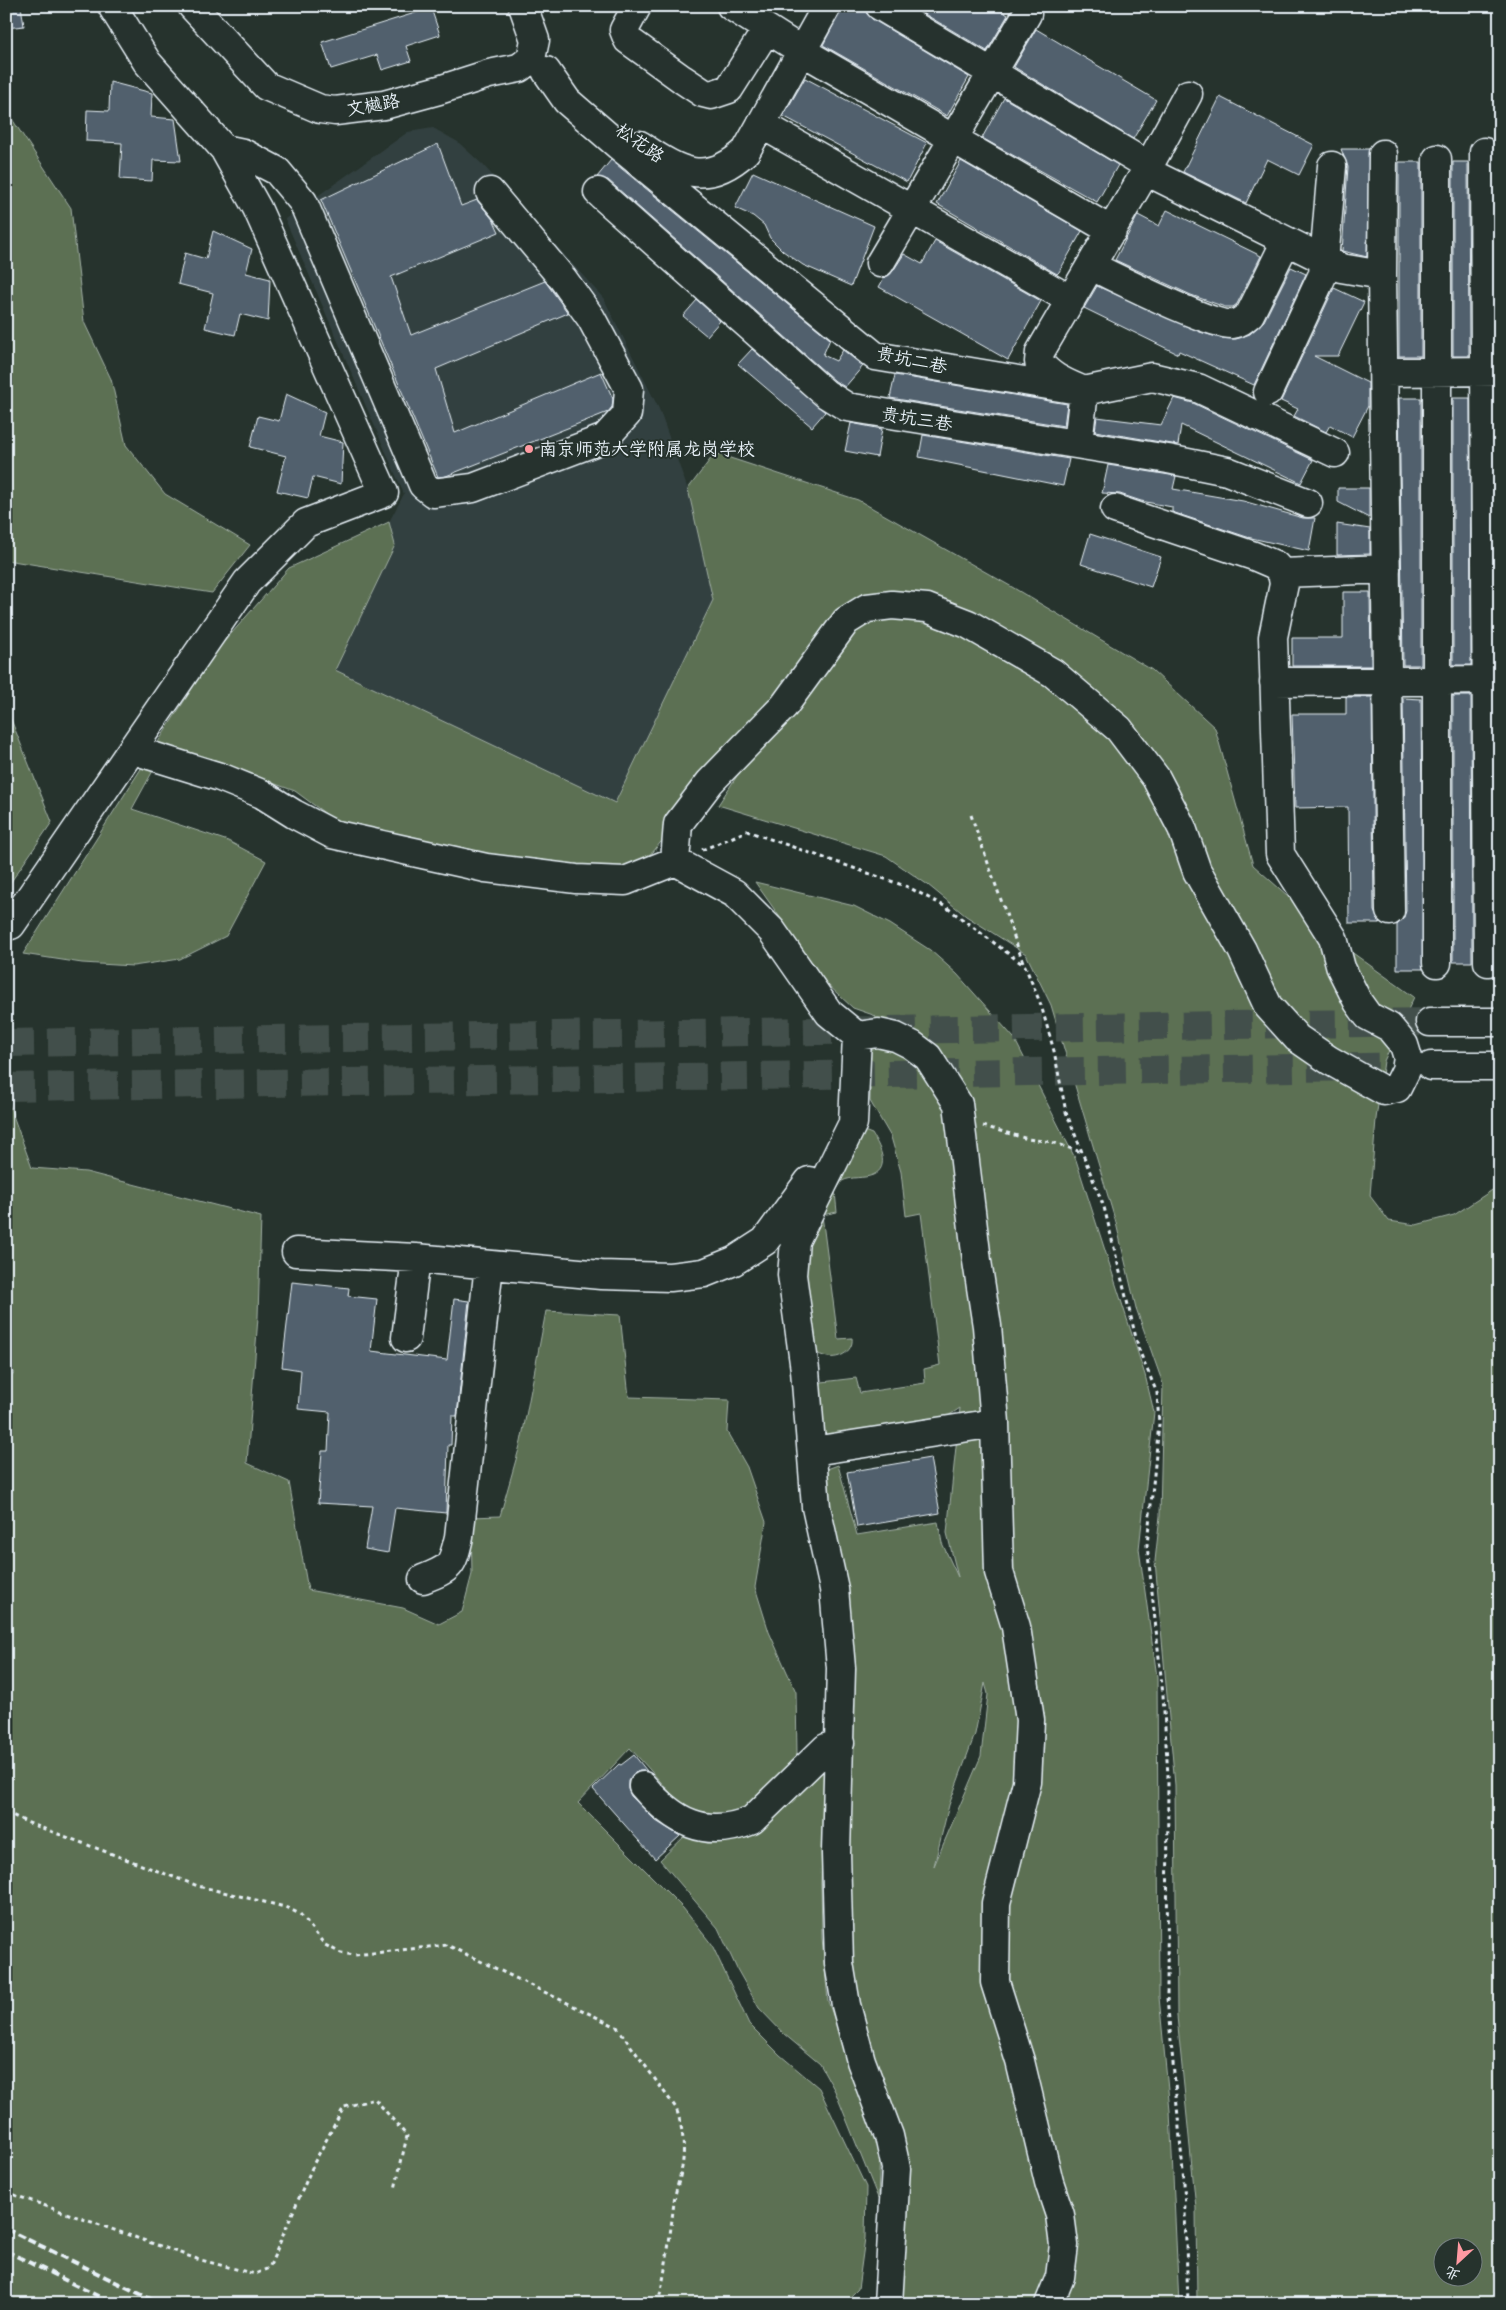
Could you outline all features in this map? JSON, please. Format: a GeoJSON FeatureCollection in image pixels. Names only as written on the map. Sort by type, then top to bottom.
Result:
{"type":"FeatureCollection","features":[{"type":"Feature","properties":{"kind":"street"},"geometry":{"type":"LineString","coordinates":[[11,924],[133,750],[247,582],[306,523],[384,493],[257,208],[224,149],[147,62],[112,6]]}},
{"type":"Feature","properties":{"kind":"street","name":"文樾路"},"geometry":{"type":"LineString","coordinates":[[192,6],[266,86],[320,109],[335,111],[384,105],[489,74],[538,65]]}},
{"type":"Feature","properties":{"kind":"street"},"geometry":{"type":"LineString","coordinates":[[523,6],[535,40],[538,65]]}},
{"type":"Feature","properties":{"kind":"street"},"geometry":{"type":"LineString","coordinates":[[637,6],[624,30],[628,40],[703,93],[711,95],[729,89],[767,29]]}},
{"type":"Feature","properties":{"kind":"street"},"geometry":{"type":"LineString","coordinates":[[731,6],[802,51],[1112,231]]}},
{"type":"Feature","properties":{"kind":"street","name":"松花路"},"geometry":{"type":"LineString","coordinates":[[538,65],[662,161],[693,172],[712,173],[731,165],[746,151],[827,6]]}},
{"type":"Feature","properties":{"kind":"street"},"geometry":{"type":"LineString","coordinates":[[880,6],[1148,168],[1341,268],[1382,275]]}},
{"type":"Feature","properties":{"kind":"street"},"geometry":{"type":"LineString","coordinates":[[880,263],[1027,14]]}},
{"type":"Feature","properties":{"kind":"street","name":"贵坑二巷"},"geometry":{"type":"LineString","coordinates":[[538,65],[567,101],[875,356],[1084,391],[1152,377],[1176,382],[1198,388],[1335,453]]}},
{"type":"Feature","properties":{"kind":"street"},"geometry":{"type":"LineString","coordinates":[[1078,444],[1084,391],[1058,380],[1046,372],[1039,362],[1040,352],[1112,231],[1188,94]]}},
{"type":"Feature","properties":{"kind":"street"},"geometry":{"type":"LineString","coordinates":[[761,124],[1071,300]]}},
{"type":"Feature","properties":{"kind":"street"},"geometry":{"type":"LineString","coordinates":[[224,149],[243,153],[277,171],[303,202],[424,485],[434,493],[474,488],[605,438],[627,414],[628,389],[591,318],[563,279],[490,192]]}},
{"type":"Feature","properties":{"kind":"street"},"geometry":{"type":"LineString","coordinates":[[1484,152],[1493,371],[1493,680],[1488,962]]}},
{"type":"Feature","properties":{"kind":"street"},"geometry":{"type":"LineString","coordinates":[[1383,154],[1382,275],[1390,911]]}},
{"type":"Feature","properties":{"kind":"street"},"geometry":{"type":"LineString","coordinates":[[1437,159],[1437,963]]}},
{"type":"Feature","properties":{"kind":"street"},"geometry":{"type":"LineString","coordinates":[[1268,392],[1323,274],[1332,166]]}},
{"type":"Feature","properties":{"kind":"street","name":"贵坑三巷"},"geometry":{"type":"LineString","coordinates":[[598,192],[836,401],[858,410],[1078,444],[1227,471],[1308,503]]}},
{"type":"Feature","properties":{"kind":"street"},"geometry":{"type":"LineString","coordinates":[[1091,266],[1206,319],[1232,324],[1242,322],[1250,314],[1286,240]]}},
{"type":"Feature","properties":{"kind":"street"},"geometry":{"type":"LineString","coordinates":[[1384,372],[1493,371]]}},
{"type":"Feature","properties":{"kind":"street"},"geometry":{"type":"LineString","coordinates":[[675,861],[678,824],[710,782],[784,706],[846,621],[866,608],[892,604],[927,608],[968,624],[1053,673],[1119,728],[1156,778],[1182,828],[1197,871],[1242,950],[1268,1006],[1297,1038],[1329,1060],[1384,1091],[1397,1088],[1403,1078],[1408,1058],[1404,1045],[1389,1027],[1368,1016],[1358,1002],[1341,968],[1333,938],[1280,854],[1273,636],[1284,584],[1282,573],[1275,565],[1254,556],[1115,509]]}},
{"type":"Feature","properties":{"kind":"street"},"geometry":{"type":"LineString","coordinates":[[1282,573],[1386,569]]}},
{"type":"Feature","properties":{"kind":"street"},"geometry":{"type":"LineString","coordinates":[[1274,682],[1493,680]]}},
{"type":"Feature","properties":{"kind":"street"},"geometry":{"type":"LineString","coordinates":[[133,750],[220,777],[262,794],[332,834],[486,868],[576,879],[625,881],[675,861]]}},
{"type":"Feature","properties":{"kind":"street"},"geometry":{"type":"LineString","coordinates":[[675,861],[734,893],[772,931],[820,1003],[857,1036],[878,1033],[896,1037],[912,1045],[928,1057],[958,1104],[987,1326],[995,1422],[999,1572],[1016,1627],[1030,1720],[1026,1782],[996,1903],[995,1982],[1020,2061],[1049,2182],[1060,2215],[1064,2245],[1060,2277],[1049,2304]]}},
{"type":"Feature","properties":{"kind":"street"},"geometry":{"type":"LineString","coordinates":[[296,1252],[416,1258],[601,1275],[670,1277],[704,1273],[734,1261],[765,1241],[819,1168],[832,1133],[842,1100],[842,1069],[836,1044],[820,1003]]}},
{"type":"Feature","properties":{"kind":"street"},"geometry":{"type":"LineString","coordinates":[[1430,1022],[1500,1022]]}},
{"type":"Feature","properties":{"kind":"street"},"geometry":{"type":"LineString","coordinates":[[857,1036],[853,1123],[795,1240],[792,1258],[793,1292],[805,1370],[813,1451],[816,1507],[835,1598],[842,1668],[836,1853],[839,1963],[846,2004],[861,2061],[894,2152],[895,2204],[888,2304]]}},
{"type":"Feature","properties":{"kind":"street"},"geometry":{"type":"LineString","coordinates":[[1431,1066],[1500,1066]]}},
{"type":"Feature","properties":{"kind":"street"},"geometry":{"type":"LineString","coordinates":[[406,1338],[416,1258]]}},
{"type":"Feature","properties":{"kind":"street"},"geometry":{"type":"LineString","coordinates":[[423,1579],[444,1570],[454,1560],[459,1537],[489,1264]]}},
{"type":"Feature","properties":{"kind":"street"},"geometry":{"type":"LineString","coordinates":[[813,1451],[995,1422]]}},
{"type":"Feature","properties":{"kind":"street"},"geometry":{"type":"LineString","coordinates":[[643,1786],[658,1803],[679,1820],[693,1826],[740,1826],[752,1820],[826,1748],[840,1743]]}},
{"type":"Feature","properties":{"kind":"path"},"geometry":{"type":"LineString","coordinates":[[971,816],[1041,1005],[1054,1051],[1066,1112],[1104,1207],[1139,1350],[1157,1393],[1159,1424],[1147,1545],[1162,1677],[1168,1776],[1167,1998],[1184,2182],[1188,2304]]}},
{"type":"Feature","properties":{"kind":"path"},"geometry":{"type":"LineString","coordinates":[[675,861],[747,831],[908,887],[946,907],[1025,966]]}},
{"type":"Feature","properties":{"kind":"path"},"geometry":{"type":"LineString","coordinates":[[962,1137],[974,1127],[981,1126],[1028,1139],[1052,1142],[1082,1153]]}},
{"type":"Feature","properties":{"kind":"path"},"geometry":{"type":"LineString","coordinates":[[6,1812],[26,1822],[198,1886],[285,1907],[300,1914],[325,1945],[341,1953],[355,1955],[447,1945],[617,2027],[676,2108],[681,2122],[684,2149],[682,2171],[675,2196],[665,2275],[658,2304]]}},
{"type":"Feature","properties":{"kind":"path"},"geometry":{"type":"LineString","coordinates":[[6,2192],[197,2259],[255,2274],[269,2268],[314,2163],[344,2107],[375,2099],[407,2136],[395,2189]]}},
{"type":"Feature","properties":{"kind":"shaded area","name":"南京师范大学附属龙岗学校"},"geometry":{"type":"Polygon","coordinates":[[[433,128],[458,142],[483,165],[604,299],[659,409],[688,490],[713,600],[615,803],[334,670],[395,546],[389,522],[404,494],[285,219],[408,132],[433,128]]]}},
{"type":"Feature","properties":{"kind":"green space"},"geometry":{"type":"Polygon","coordinates":[[[6,110],[71,208],[84,322],[111,379],[126,445],[165,494],[250,545],[212,593],[6,560],[6,110]]]}},
{"type":"Feature","properties":{"kind":"green space"},"geometry":{"type":"Polygon","coordinates":[[[715,453],[858,500],[1012,587],[1152,670],[1215,728],[1253,865],[1350,951],[1414,997],[1384,1061],[1376,1119],[1370,1196],[1389,1221],[1416,1225],[1454,1215],[1500,1185],[1500,2304],[1197,2304],[1196,2208],[1177,2016],[1175,1785],[1155,1561],[1160,1516],[1163,1384],[1136,1308],[1116,1223],[1051,1005],[1026,954],[966,916],[928,885],[886,856],[718,805],[769,727],[674,825],[653,852],[631,867],[594,871],[542,867],[434,845],[334,820],[295,791],[167,745],[132,809],[228,841],[266,861],[226,936],[180,959],[133,966],[82,963],[23,954],[216,651],[289,568],[389,522],[395,545],[335,670],[615,803],[713,600],[688,489],[715,453]]]}},
{"type":"Feature","properties":{"kind":"green space"},"geometry":{"type":"Polygon","coordinates":[[[6,707],[52,822],[6,889],[6,707]]]}},
{"type":"Feature","properties":{"kind":"green space"},"geometry":{"type":"Polygon","coordinates":[[[755,882],[854,906],[890,924],[930,950],[957,974],[1014,1038],[1076,1160],[1145,1375],[1154,1412],[1139,1549],[1157,1677],[1159,1997],[1170,2111],[1179,2304],[899,2304],[901,2184],[849,1995],[819,1472],[838,1465],[857,1535],[938,1522],[942,1543],[958,1577],[947,1533],[960,1408],[945,1418],[830,1436],[821,1433],[814,1387],[822,1382],[856,1378],[860,1393],[925,1383],[924,1369],[940,1365],[921,1213],[906,1216],[901,1172],[891,1137],[870,1101],[871,1021],[876,1016],[853,1008],[827,984],[755,882]],[[985,1683],[975,1734],[949,1805],[934,1866],[981,1756],[988,1694],[985,1683]]]}},
{"type":"Feature","properties":{"kind":"green space"},"geometry":{"type":"Polygon","coordinates":[[[6,1096],[32,1168],[86,1172],[261,1217],[258,1317],[247,1463],[289,1482],[308,1590],[403,1608],[439,1624],[462,1612],[472,1574],[471,1517],[500,1516],[521,1442],[546,1311],[620,1315],[629,1397],[729,1400],[727,1432],[747,1467],[766,1522],[755,1587],[769,1632],[796,1692],[797,1754],[781,1781],[756,1805],[727,1816],[689,1813],[630,1748],[578,1803],[683,1908],[712,1945],[749,2024],[780,2055],[819,2088],[866,2187],[865,2238],[858,2289],[843,2304],[6,2304],[6,1377],[14,1374],[6,1355],[6,1096]]]}},
{"type":"Feature","properties":{"kind":"green space"},"geometry":{"type":"Polygon","coordinates":[[[859,1129],[872,1134],[878,1144],[882,1161],[881,1167],[873,1175],[842,1181],[835,1192],[837,1212],[822,1215],[838,1339],[852,1338],[850,1347],[844,1354],[829,1357],[820,1355],[810,1348],[803,1239],[859,1129]]]}},
{"type":"Feature","properties":{"kind":"green space"},"geometry":{"type":"Polygon","coordinates":[[[812,1764],[828,1767],[821,1883],[822,1938],[828,2001],[880,2151],[878,2198],[835,2091],[820,2064],[784,2034],[759,2008],[737,1969],[718,1928],[660,1860],[686,1835],[729,1835],[812,1764]]]}},
{"type":"Feature","properties":{"kind":"building"},"geometry":{"type":"Polygon","coordinates":[[[6,6],[21,6],[24,26],[6,28],[6,6]]]}},
{"type":"Feature","properties":{"kind":"building"},"geometry":{"type":"Polygon","coordinates":[[[843,6],[864,6],[867,14],[872,19],[969,77],[947,116],[823,45],[843,6]]]}},
{"type":"Feature","properties":{"kind":"building"},"geometry":{"type":"Polygon","coordinates":[[[911,6],[994,6],[1008,15],[987,51],[911,6]]]}},
{"type":"Feature","properties":{"kind":"building"},"geometry":{"type":"Polygon","coordinates":[[[431,8],[440,35],[406,46],[411,61],[382,70],[377,55],[331,69],[322,42],[431,8]]]}},
{"type":"Feature","properties":{"kind":"building"},"geometry":{"type":"Polygon","coordinates":[[[1036,29],[1156,100],[1133,139],[1014,67],[1036,29]]]}},
{"type":"Feature","properties":{"kind":"building"},"geometry":{"type":"Polygon","coordinates":[[[805,78],[927,143],[907,182],[783,116],[805,78]]]}},
{"type":"Feature","properties":{"kind":"building"},"geometry":{"type":"Polygon","coordinates":[[[110,82],[152,93],[151,117],[175,119],[181,161],[153,160],[152,181],[120,179],[122,143],[86,141],[87,110],[109,111],[110,82]]]}},
{"type":"Feature","properties":{"kind":"building"},"geometry":{"type":"Polygon","coordinates":[[[1220,97],[1314,145],[1299,175],[1267,159],[1246,203],[1183,172],[1220,97]]]}},
{"type":"Feature","properties":{"kind":"building"},"geometry":{"type":"Polygon","coordinates":[[[1004,98],[1118,165],[1097,202],[982,138],[1004,98]]]}},
{"type":"Feature","properties":{"kind":"building"},"geometry":{"type":"Polygon","coordinates":[[[438,144],[461,206],[477,200],[494,221],[499,232],[391,277],[411,335],[545,281],[568,313],[436,369],[455,433],[601,372],[613,399],[612,407],[608,412],[446,476],[438,477],[321,200],[438,144]]]}},
{"type":"Feature","properties":{"kind":"building"},"geometry":{"type":"Polygon","coordinates":[[[1341,149],[1369,149],[1367,257],[1342,251],[1348,167],[1341,149]]]}},
{"type":"Feature","properties":{"kind":"building"},"geometry":{"type":"Polygon","coordinates":[[[611,160],[830,339],[823,355],[836,361],[843,350],[863,366],[845,387],[835,381],[608,180],[597,177],[611,160]]]}},
{"type":"Feature","properties":{"kind":"building"},"geometry":{"type":"Polygon","coordinates":[[[961,161],[1082,231],[1057,274],[937,204],[961,161]]]}},
{"type":"Feature","properties":{"kind":"building"},"geometry":{"type":"Polygon","coordinates":[[[1399,162],[1421,162],[1421,356],[1399,356],[1399,162]]]}},
{"type":"Feature","properties":{"kind":"building"},"geometry":{"type":"Polygon","coordinates":[[[1453,162],[1468,162],[1469,356],[1453,356],[1453,162]]]}},
{"type":"Feature","properties":{"kind":"building"},"geometry":{"type":"Polygon","coordinates":[[[753,172],[874,226],[851,286],[803,265],[783,251],[770,238],[764,225],[753,216],[735,208],[753,172]]]}},
{"type":"Feature","properties":{"kind":"building"},"geometry":{"type":"Polygon","coordinates":[[[1167,210],[1261,256],[1237,304],[1233,307],[1225,307],[1191,295],[1115,260],[1138,215],[1159,226],[1167,210]]]}},
{"type":"Feature","properties":{"kind":"building"},"geometry":{"type":"Polygon","coordinates":[[[213,231],[252,249],[246,273],[270,279],[268,321],[240,314],[235,335],[205,328],[213,293],[178,284],[185,253],[206,259],[213,231]]]}},
{"type":"Feature","properties":{"kind":"building"},"geometry":{"type":"Polygon","coordinates":[[[935,241],[1041,301],[1008,360],[879,287],[904,254],[922,264],[935,241]]]}},
{"type":"Feature","properties":{"kind":"building"},"geometry":{"type":"Polygon","coordinates":[[[1291,267],[1306,274],[1254,385],[1179,351],[1178,354],[1084,308],[1097,286],[1200,332],[1220,338],[1236,339],[1250,334],[1264,321],[1291,267]]]}},
{"type":"Feature","properties":{"kind":"building"},"geometry":{"type":"Polygon","coordinates":[[[1334,288],[1364,302],[1338,356],[1314,356],[1368,383],[1368,406],[1352,437],[1330,425],[1326,432],[1294,416],[1298,409],[1281,401],[1334,288]]]}},
{"type":"Feature","properties":{"kind":"building"},"geometry":{"type":"Polygon","coordinates":[[[697,300],[720,321],[707,336],[683,316],[697,300]]]}},
{"type":"Feature","properties":{"kind":"building"},"geometry":{"type":"Polygon","coordinates":[[[752,349],[825,412],[812,427],[738,364],[752,349]]]}},
{"type":"Feature","properties":{"kind":"building"},"geometry":{"type":"Polygon","coordinates":[[[895,375],[1067,404],[1064,426],[890,398],[895,375]]]}},
{"type":"Feature","properties":{"kind":"building"},"geometry":{"type":"Polygon","coordinates":[[[286,394],[325,412],[319,436],[343,442],[341,484],[313,477],[308,498],[277,491],[286,456],[250,447],[258,416],[279,421],[286,394]]]}},
{"type":"Feature","properties":{"kind":"building"},"geometry":{"type":"Polygon","coordinates":[[[1174,398],[1193,403],[1313,460],[1301,483],[1181,425],[1178,445],[1095,431],[1097,417],[1161,425],[1174,398]]]}},
{"type":"Feature","properties":{"kind":"building"},"geometry":{"type":"Polygon","coordinates":[[[1399,398],[1421,398],[1421,665],[1403,665],[1399,398]]]}},
{"type":"Feature","properties":{"kind":"building"},"geometry":{"type":"Polygon","coordinates":[[[1453,398],[1470,398],[1471,665],[1453,665],[1453,398]]]}},
{"type":"Feature","properties":{"kind":"building"},"geometry":{"type":"Polygon","coordinates":[[[851,423],[882,429],[877,457],[845,451],[851,423]]]}},
{"type":"Feature","properties":{"kind":"building"},"geometry":{"type":"Polygon","coordinates":[[[923,435],[1069,459],[1063,486],[919,457],[923,435]]]}},
{"type":"Feature","properties":{"kind":"building"},"geometry":{"type":"Polygon","coordinates":[[[1108,465],[1176,476],[1173,489],[1243,501],[1303,518],[1315,518],[1309,551],[1247,537],[1172,512],[1172,507],[1141,501],[1120,494],[1102,493],[1108,465]]]}},
{"type":"Feature","properties":{"kind":"building"},"geometry":{"type":"Polygon","coordinates":[[[1338,488],[1369,488],[1369,518],[1338,502],[1338,488]]]}},
{"type":"Feature","properties":{"kind":"building"},"geometry":{"type":"Polygon","coordinates":[[[1337,524],[1370,529],[1370,554],[1337,555],[1337,524]]]}},
{"type":"Feature","properties":{"kind":"building"},"geometry":{"type":"Polygon","coordinates":[[[1090,534],[1161,557],[1151,587],[1081,564],[1090,534]]]}},
{"type":"Feature","properties":{"kind":"building"},"geometry":{"type":"Polygon","coordinates":[[[1343,592],[1370,592],[1371,666],[1292,666],[1292,638],[1343,638],[1343,592]]]}},
{"type":"Feature","properties":{"kind":"building"},"geometry":{"type":"Polygon","coordinates":[[[1453,696],[1471,696],[1472,962],[1453,962],[1453,696]]]}},
{"type":"Feature","properties":{"kind":"building"},"geometry":{"type":"Polygon","coordinates":[[[1346,697],[1372,697],[1374,911],[1380,923],[1349,923],[1348,807],[1295,808],[1292,714],[1346,714],[1346,697]]]}},
{"type":"Feature","properties":{"kind":"building"},"geometry":{"type":"Polygon","coordinates":[[[1403,698],[1421,699],[1423,969],[1397,969],[1397,925],[1403,919],[1406,911],[1403,698]]]}},
{"type":"Feature","properties":{"kind":"building"},"geometry":{"type":"Polygon","coordinates":[[[292,1282],[349,1288],[348,1296],[377,1299],[371,1351],[447,1360],[454,1299],[469,1301],[457,1416],[452,1416],[451,1445],[448,1445],[446,1513],[395,1508],[388,1553],[365,1549],[372,1506],[318,1503],[322,1451],[328,1451],[330,1412],[298,1409],[301,1370],[282,1367],[292,1282]]]}},
{"type":"Feature","properties":{"kind":"building"},"geometry":{"type":"Polygon","coordinates":[[[930,1458],[940,1513],[857,1527],[847,1472],[930,1458]]]}},
{"type":"Feature","properties":{"kind":"building"},"geometry":{"type":"Polygon","coordinates":[[[634,1755],[647,1771],[639,1771],[633,1774],[628,1781],[628,1789],[631,1796],[656,1821],[680,1836],[655,1859],[593,1789],[619,1764],[621,1765],[634,1755]]]}},
{"type":"Feature","properties":{"kind":"tunnel"},"geometry":{"type":"LineString","coordinates":[[6,1043],[1430,1022]]}},
{"type":"Feature","properties":{"kind":"tunnel"},"geometry":{"type":"LineString","coordinates":[[6,1087],[1430,1066]]}},
{"type":"Feature","properties":{"kind":"railway"},"geometry":{"type":"LineString","coordinates":[[6,2229],[161,2304]]}},
{"type":"Feature","properties":{"kind":"railway"},"geometry":{"type":"LineString","coordinates":[[6,2251],[114,2304]]}},
{"type":"Feature","properties":{"kind":"place","name":"南京师范大学附属龙岗学校"},"geometry":{"type":"Point","coordinates":[529,449]}}]}
